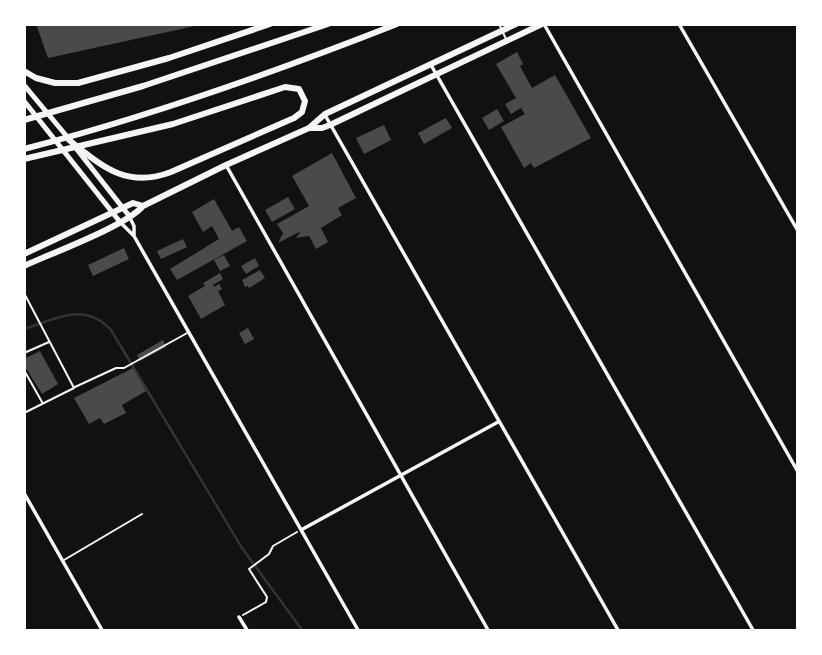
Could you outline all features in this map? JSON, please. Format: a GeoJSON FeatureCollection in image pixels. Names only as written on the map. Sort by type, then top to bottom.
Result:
{"type":"FeatureCollection","features":[{"type":"Feature","properties":{"kind":"highway"},"geometry":{"type":"LineString","coordinates":[[24,71],[36,78],[55,83],[78,83],[169,58],[270,24]]}},
{"type":"Feature","properties":{"kind":"highway"},"geometry":{"type":"LineString","coordinates":[[24,120],[156,82],[328,24]]}},
{"type":"Feature","properties":{"kind":"highway"},"geometry":{"type":"LineString","coordinates":[[24,149],[93,130],[248,80],[397,24]]}},
{"type":"Feature","properties":{"kind":"highway"},"geometry":{"type":"LineString","coordinates":[[24,266],[130,217],[143,206],[226,165],[309,128],[325,114],[431,65],[501,28],[516,24]]}},
{"type":"Feature","properties":{"kind":"highway"},"geometry":{"type":"LineString","coordinates":[[309,128],[330,125],[543,24]]}},
{"type":"Feature","properties":{"kind":"highway"},"geometry":{"type":"LineString","coordinates":[[24,159],[41,157],[105,141],[173,124],[288,86],[299,89],[305,101],[302,112],[294,118],[171,172],[153,177],[134,178],[118,174],[101,165],[69,139]]}},
{"type":"Feature","properties":{"kind":"highway"},"geometry":{"type":"LineString","coordinates":[[24,254],[133,204],[143,206]]}},
{"type":"Feature","properties":{"kind":"main road"},"geometry":{"type":"LineString","coordinates":[[24,85],[130,217]]}},
{"type":"Feature","properties":{"kind":"main road"},"geometry":{"type":"LineString","coordinates":[[24,102],[120,222]]}},
{"type":"Feature","properties":{"kind":"street"},"geometry":{"type":"LineString","coordinates":[[543,24],[797,472]]}},
{"type":"Feature","properties":{"kind":"street"},"geometry":{"type":"LineString","coordinates":[[679,24],[797,231]]}},
{"type":"Feature","properties":{"kind":"street"},"geometry":{"type":"LineString","coordinates":[[431,65],[753,631]]}},
{"type":"Feature","properties":{"kind":"street"},"geometry":{"type":"LineString","coordinates":[[325,114],[618,631]]}},
{"type":"Feature","properties":{"kind":"street"},"geometry":{"type":"LineString","coordinates":[[226,165],[488,631]]}},
{"type":"Feature","properties":{"kind":"street"},"geometry":{"type":"LineString","coordinates":[[130,217],[134,236]]}},
{"type":"Feature","properties":{"kind":"street"},"geometry":{"type":"LineString","coordinates":[[120,222],[134,236],[358,631]]}},
{"type":"Feature","properties":{"kind":"street"},"geometry":{"type":"LineString","coordinates":[[301,530],[498,422]]}},
{"type":"Feature","properties":{"kind":"street"},"geometry":{"type":"LineString","coordinates":[[24,493],[102,631]]}},
{"type":"Feature","properties":{"kind":"street"},"geometry":{"type":"LineString","coordinates":[[239,617],[247,631]]}},
{"type":"Feature","properties":{"kind":"lane"},"geometry":{"type":"LineString","coordinates":[[501,28],[507,41]]}},
{"type":"Feature","properties":{"kind":"lane"},"geometry":{"type":"LineString","coordinates":[[24,293],[74,388]]}},
{"type":"Feature","properties":{"kind":"lane"},"geometry":{"type":"LineString","coordinates":[[24,413],[116,368],[124,368],[189,332]]}},
{"type":"Feature","properties":{"kind":"lane"},"geometry":{"type":"LineString","coordinates":[[24,353],[50,342]]}},
{"type":"Feature","properties":{"kind":"lane"},"geometry":{"type":"LineString","coordinates":[[24,370],[42,403]]}},
{"type":"Feature","properties":{"kind":"lane"},"geometry":{"type":"LineString","coordinates":[[63,561],[142,514]]}},
{"type":"Feature","properties":{"kind":"path"},"geometry":{"type":"LineString","coordinates":[[239,617],[266,602],[267,597],[249,569],[269,554],[273,546],[301,530]]}},
{"type":"Feature","properties":{"kind":"building"},"geometry":{"type":"Polygon","coordinates":[[[36,24],[195,24],[195,26],[48,58],[36,24]]]}},
{"type":"Feature","properties":{"kind":"building"},"geometry":{"type":"Polygon","coordinates":[[[517,52],[523,64],[520,66],[532,88],[555,75],[591,138],[534,168],[531,163],[524,168],[501,127],[525,114],[521,108],[511,114],[505,104],[516,98],[496,64],[517,52]]]}},
{"type":"Feature","properties":{"kind":"building"},"geometry":{"type":"Polygon","coordinates":[[[497,109],[504,121],[489,130],[482,118],[497,109]]]}},
{"type":"Feature","properties":{"kind":"building"},"geometry":{"type":"Polygon","coordinates":[[[446,118],[452,128],[424,144],[418,133],[446,118]]]}},
{"type":"Feature","properties":{"kind":"building"},"geometry":{"type":"Polygon","coordinates":[[[384,125],[391,140],[364,154],[356,138],[384,125]]]}},
{"type":"Feature","properties":{"kind":"building"},"geometry":{"type":"Polygon","coordinates":[[[332,153],[356,198],[338,208],[342,215],[321,228],[328,242],[316,249],[309,236],[296,238],[301,231],[278,243],[283,233],[277,224],[309,206],[292,176],[332,153]]]}},
{"type":"Feature","properties":{"kind":"building"},"geometry":{"type":"Polygon","coordinates":[[[288,197],[295,209],[272,222],[265,210],[288,197]]]}},
{"type":"Feature","properties":{"kind":"building"},"geometry":{"type":"Polygon","coordinates":[[[214,199],[232,231],[239,227],[247,241],[177,280],[170,269],[219,239],[212,226],[203,232],[192,212],[214,199]]]}},
{"type":"Feature","properties":{"kind":"building"},"geometry":{"type":"Polygon","coordinates":[[[183,239],[187,247],[161,259],[157,251],[183,239]]]}},
{"type":"Feature","properties":{"kind":"building"},"geometry":{"type":"Polygon","coordinates":[[[124,248],[129,259],[93,276],[88,265],[124,248]]]}},
{"type":"Feature","properties":{"kind":"building"},"geometry":{"type":"Polygon","coordinates":[[[224,255],[230,266],[220,271],[214,260],[224,255]]]}},
{"type":"Feature","properties":{"kind":"building"},"geometry":{"type":"Polygon","coordinates":[[[255,258],[259,266],[246,274],[241,266],[255,258]]]}},
{"type":"Feature","properties":{"kind":"building"},"geometry":{"type":"Polygon","coordinates":[[[260,270],[265,278],[249,288],[245,287],[242,280],[260,270]]]}},
{"type":"Feature","properties":{"kind":"building"},"geometry":{"type":"Polygon","coordinates":[[[220,273],[223,279],[213,285],[214,287],[219,284],[222,289],[218,291],[225,305],[201,319],[188,296],[220,273]]]}},
{"type":"Feature","properties":{"kind":"building"},"geometry":{"type":"Polygon","coordinates":[[[248,328],[254,339],[245,344],[239,333],[248,328]]]}},
{"type":"Feature","properties":{"kind":"building"},"geometry":{"type":"Polygon","coordinates":[[[163,340],[166,347],[140,361],[137,355],[163,340]]]}},
{"type":"Feature","properties":{"kind":"building"},"geometry":{"type":"Polygon","coordinates":[[[40,351],[58,384],[42,394],[24,365],[24,359],[40,351]]]}},
{"type":"Feature","properties":{"kind":"building"},"geometry":{"type":"Polygon","coordinates":[[[133,368],[146,391],[122,405],[126,413],[104,424],[100,418],[89,424],[74,398],[133,368]]]}},
{"type":"Feature","properties":{"kind":"waterway"},"geometry":{"type":"LineString","coordinates":[[24,329],[59,317],[80,314],[101,321],[111,330],[242,548],[302,630]]}}]}
